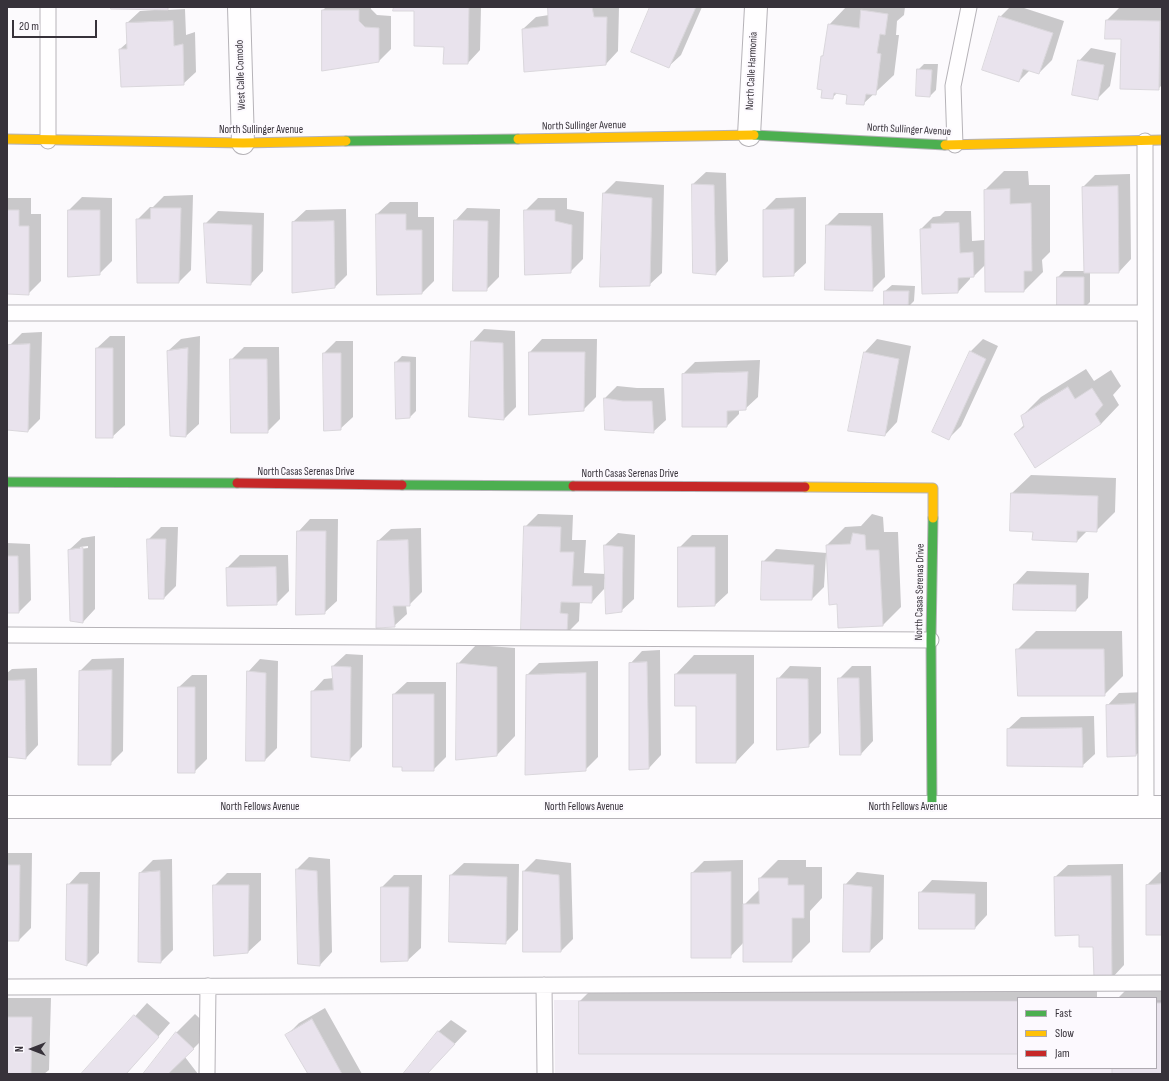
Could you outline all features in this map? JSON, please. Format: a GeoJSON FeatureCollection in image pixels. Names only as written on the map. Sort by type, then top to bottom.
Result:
{"type":"FeatureCollection","features":[{"type":"Feature","properties":{"kind":"street","name":"West Calle Comodo"},"geometry":{"type":"LineString","coordinates":[[239,7],[243,143]]}},
{"type":"Feature","properties":{"kind":"street","name":"North Calle Harmonia"},"geometry":{"type":"LineString","coordinates":[[749,135],[756,7]]}},
{"type":"Feature","properties":{"kind":"street","name":"North Sullinger Avenue"},"geometry":{"type":"LineString","coordinates":[[7,139],[48,141],[243,143],[749,135],[955,145],[1162,140]]}},
{"type":"Feature","properties":{"kind":"street","name":"North Casas Serenas Drive"},"geometry":{"type":"LineString","coordinates":[[7,482],[933,488],[931,640],[932,807]]}},
{"type":"Feature","properties":{"kind":"street","name":"North Fellows Avenue"},"geometry":{"type":"LineString","coordinates":[[7,807],[1154,807]]}},
{"type":"Feature","properties":{"kind":"lane"},"geometry":{"type":"LineString","coordinates":[[48,7],[48,141]]}},
{"type":"Feature","properties":{"kind":"lane"},"geometry":{"type":"LineString","coordinates":[[955,145],[952,86],[969,7]]}},
{"type":"Feature","properties":{"kind":"lane"},"geometry":{"type":"LineString","coordinates":[[1145,141],[1145,313],[1154,807]]}},
{"type":"Feature","properties":{"kind":"lane"},"geometry":{"type":"LineString","coordinates":[[7,313],[1145,313]]}},
{"type":"Feature","properties":{"kind":"lane"},"geometry":{"type":"LineString","coordinates":[[7,635],[931,640]]}},
{"type":"Feature","properties":{"kind":"lane"},"geometry":{"type":"LineString","coordinates":[[7,987],[1162,983]]}},
{"type":"Feature","properties":{"kind":"lane"},"geometry":{"type":"LineString","coordinates":[[207,1074],[208,986]]}},
{"type":"Feature","properties":{"kind":"lane"},"geometry":{"type":"LineString","coordinates":[[544,986],[545,1074]]}},
{"type":"Feature","properties":{"kind":"shaded area"},"geometry":{"type":"Polygon","coordinates":[[[554,1000],[1017,1000],[1017,1069],[1157,1069],[1157,1000],[1162,1000],[1162,1074],[555,1074],[554,1000]]]}},
{"type":"Feature","properties":{"kind":"building"},"geometry":{"type":"Polygon","coordinates":[[[111,7],[168,7],[168,10],[111,9],[111,7]]]}},
{"type":"Feature","properties":{"kind":"building"},"geometry":{"type":"Polygon","coordinates":[[[394,7],[469,7],[468,64],[443,64],[444,47],[414,46],[414,11],[393,11],[394,7]]]}},
{"type":"Feature","properties":{"kind":"building"},"geometry":{"type":"Polygon","coordinates":[[[548,7],[592,7],[594,17],[607,17],[606,65],[524,72],[522,29],[548,26],[548,7]]]}},
{"type":"Feature","properties":{"kind":"building"},"geometry":{"type":"Polygon","coordinates":[[[650,7],[696,7],[669,68],[631,52],[650,7]]]}},
{"type":"Feature","properties":{"kind":"building"},"geometry":{"type":"Polygon","coordinates":[[[322,10],[359,10],[359,21],[365,27],[379,28],[379,62],[322,71],[322,10]]]}},
{"type":"Feature","properties":{"kind":"building"},"geometry":{"type":"Polygon","coordinates":[[[861,10],[888,14],[885,35],[880,34],[877,53],[881,54],[876,95],[866,94],[864,105],[846,104],[847,95],[834,93],[833,99],[821,98],[822,90],[817,89],[821,56],[823,56],[828,24],[859,28],[861,10]]]}},
{"type":"Feature","properties":{"kind":"building"},"geometry":{"type":"Polygon","coordinates":[[[999,16],[1053,33],[1039,74],[1023,69],[1019,82],[982,70],[999,16]]]}},
{"type":"Feature","properties":{"kind":"building"},"geometry":{"type":"Polygon","coordinates":[[[1106,20],[1160,21],[1159,90],[1120,89],[1121,39],[1105,39],[1106,20]]]}},
{"type":"Feature","properties":{"kind":"building"},"geometry":{"type":"Polygon","coordinates":[[[173,21],[174,46],[183,44],[184,85],[121,87],[119,49],[127,49],[126,23],[173,21]]]}},
{"type":"Feature","properties":{"kind":"building"},"geometry":{"type":"Polygon","coordinates":[[[1078,60],[1104,65],[1098,100],[1072,95],[1078,60]]]}},
{"type":"Feature","properties":{"kind":"building"},"geometry":{"type":"Polygon","coordinates":[[[917,69],[932,70],[930,97],[916,96],[917,69]]]}},
{"type":"Feature","properties":{"kind":"building"},"geometry":{"type":"Polygon","coordinates":[[[692,184],[714,185],[716,275],[693,273],[692,184]]]}},
{"type":"Feature","properties":{"kind":"building"},"geometry":{"type":"Polygon","coordinates":[[[1118,186],[1119,273],[1084,273],[1082,187],[1118,186]]]}},
{"type":"Feature","properties":{"kind":"building"},"geometry":{"type":"Polygon","coordinates":[[[1010,189],[1010,204],[1031,203],[1032,271],[1024,271],[1024,292],[985,292],[984,190],[1010,189]]]}},
{"type":"Feature","properties":{"kind":"building"},"geometry":{"type":"Polygon","coordinates":[[[603,193],[652,198],[650,286],[600,287],[603,193]]]}},
{"type":"Feature","properties":{"kind":"building"},"geometry":{"type":"Polygon","coordinates":[[[151,208],[181,208],[179,283],[137,283],[136,219],[150,219],[151,208]]]}},
{"type":"Feature","properties":{"kind":"building"},"geometry":{"type":"Polygon","coordinates":[[[794,209],[794,276],[763,277],[763,210],[794,209]]]}},
{"type":"Feature","properties":{"kind":"building"},"geometry":{"type":"Polygon","coordinates":[[[7,210],[19,210],[19,226],[29,226],[29,295],[7,294],[7,210]]]}},
{"type":"Feature","properties":{"kind":"building"},"geometry":{"type":"Polygon","coordinates":[[[68,210],[100,210],[100,275],[68,277],[68,210]]]}},
{"type":"Feature","properties":{"kind":"building"},"geometry":{"type":"Polygon","coordinates":[[[524,210],[555,210],[555,221],[572,225],[571,273],[525,275],[524,210]]]}},
{"type":"Feature","properties":{"kind":"building"},"geometry":{"type":"Polygon","coordinates":[[[376,214],[406,214],[406,230],[422,230],[422,294],[377,295],[376,214]]]}},
{"type":"Feature","properties":{"kind":"building"},"geometry":{"type":"Polygon","coordinates":[[[454,220],[488,221],[487,291],[453,291],[454,220]]]}},
{"type":"Feature","properties":{"kind":"building"},"geometry":{"type":"Polygon","coordinates":[[[334,221],[335,288],[292,293],[292,222],[334,221]]]}},
{"type":"Feature","properties":{"kind":"building"},"geometry":{"type":"Polygon","coordinates":[[[204,223],[252,225],[251,285],[207,283],[204,223]]]}},
{"type":"Feature","properties":{"kind":"building"},"geometry":{"type":"Polygon","coordinates":[[[959,223],[960,253],[973,252],[974,277],[958,278],[958,293],[922,294],[920,229],[931,228],[931,224],[959,223]]]}},
{"type":"Feature","properties":{"kind":"building"},"geometry":{"type":"Polygon","coordinates":[[[826,225],[871,226],[873,291],[825,290],[826,225]]]}},
{"type":"Feature","properties":{"kind":"building"},"geometry":{"type":"Polygon","coordinates":[[[1057,277],[1084,277],[1084,309],[1057,309],[1057,277]]]}},
{"type":"Feature","properties":{"kind":"building"},"geometry":{"type":"Polygon","coordinates":[[[884,291],[909,291],[908,308],[884,306],[884,291]]]}},
{"type":"Feature","properties":{"kind":"building"},"geometry":{"type":"Polygon","coordinates":[[[471,341],[503,343],[504,420],[469,417],[471,341]]]}},
{"type":"Feature","properties":{"kind":"building"},"geometry":{"type":"Polygon","coordinates":[[[30,344],[28,432],[7,430],[8,345],[30,344]]]}},
{"type":"Feature","properties":{"kind":"building"},"geometry":{"type":"Polygon","coordinates":[[[96,348],[113,348],[113,438],[96,438],[96,348]]]}},
{"type":"Feature","properties":{"kind":"building"},"geometry":{"type":"Polygon","coordinates":[[[188,348],[186,437],[170,436],[167,351],[188,348]]]}},
{"type":"Feature","properties":{"kind":"building"},"geometry":{"type":"Polygon","coordinates":[[[970,351],[986,359],[949,440],[932,432],[970,351]]]}},
{"type":"Feature","properties":{"kind":"building"},"geometry":{"type":"Polygon","coordinates":[[[529,352],[585,352],[584,411],[529,415],[529,352]]]}},
{"type":"Feature","properties":{"kind":"building"},"geometry":{"type":"Polygon","coordinates":[[[864,352],[899,359],[885,436],[848,431],[864,352]]]}},
{"type":"Feature","properties":{"kind":"building"},"geometry":{"type":"Polygon","coordinates":[[[323,353],[341,353],[341,430],[324,431],[323,353]]]}},
{"type":"Feature","properties":{"kind":"building"},"geometry":{"type":"Polygon","coordinates":[[[230,359],[267,359],[268,433],[231,433],[230,359]]]}},
{"type":"Feature","properties":{"kind":"building"},"geometry":{"type":"Polygon","coordinates":[[[395,362],[410,362],[410,418],[396,419],[395,362]]]}},
{"type":"Feature","properties":{"kind":"building"},"geometry":{"type":"Polygon","coordinates":[[[748,372],[746,410],[727,411],[727,427],[682,427],[682,374],[748,372]]]}},
{"type":"Feature","properties":{"kind":"building"},"geometry":{"type":"Polygon","coordinates":[[[1068,387],[1075,399],[1092,388],[1103,405],[1095,414],[1101,424],[1035,468],[1014,434],[1024,427],[1021,416],[1068,387]]]}},
{"type":"Feature","properties":{"kind":"building"},"geometry":{"type":"Polygon","coordinates":[[[604,398],[623,401],[652,401],[654,433],[605,430],[604,398]]]}},
{"type":"Feature","properties":{"kind":"building"},"geometry":{"type":"Polygon","coordinates":[[[1011,493],[1098,496],[1097,532],[1077,531],[1077,542],[1032,540],[1033,532],[1010,531],[1011,493]]]}},
{"type":"Feature","properties":{"kind":"building"},"geometry":{"type":"Polygon","coordinates":[[[524,526],[561,527],[560,552],[574,552],[572,586],[592,586],[592,603],[561,602],[560,613],[568,614],[567,634],[521,633],[524,526]]]}},
{"type":"Feature","properties":{"kind":"building"},"geometry":{"type":"Polygon","coordinates":[[[297,531],[326,531],[325,614],[296,615],[297,531]]]}},
{"type":"Feature","properties":{"kind":"building"},"geometry":{"type":"Polygon","coordinates":[[[853,533],[865,535],[866,550],[879,550],[883,626],[838,628],[837,604],[829,605],[826,545],[850,544],[853,533]]]}},
{"type":"Feature","properties":{"kind":"building"},"geometry":{"type":"Polygon","coordinates":[[[147,539],[166,539],[164,599],[149,599],[147,539]]]}},
{"type":"Feature","properties":{"kind":"building"},"geometry":{"type":"Polygon","coordinates":[[[408,540],[410,606],[393,606],[395,627],[376,628],[377,541],[408,540]]]}},
{"type":"Feature","properties":{"kind":"building"},"geometry":{"type":"Polygon","coordinates":[[[604,545],[623,547],[622,612],[606,614],[604,545]]]}},
{"type":"Feature","properties":{"kind":"building"},"geometry":{"type":"Polygon","coordinates":[[[678,547],[715,547],[715,606],[678,607],[678,547]]]}},
{"type":"Feature","properties":{"kind":"building"},"geometry":{"type":"Polygon","coordinates":[[[83,548],[83,623],[70,621],[68,550],[83,548]]]}},
{"type":"Feature","properties":{"kind":"building"},"geometry":{"type":"Polygon","coordinates":[[[7,556],[18,556],[19,613],[7,613],[7,556]]]}},
{"type":"Feature","properties":{"kind":"building"},"geometry":{"type":"Polygon","coordinates":[[[762,561],[814,565],[812,600],[761,600],[762,561]]]}},
{"type":"Feature","properties":{"kind":"building"},"geometry":{"type":"Polygon","coordinates":[[[276,567],[277,605],[227,606],[226,568],[276,567]]]}},
{"type":"Feature","properties":{"kind":"building"},"geometry":{"type":"Polygon","coordinates":[[[1014,584],[1076,585],[1076,611],[1013,610],[1014,584]]]}},
{"type":"Feature","properties":{"kind":"building"},"geometry":{"type":"Polygon","coordinates":[[[1016,649],[1104,649],[1105,696],[1018,696],[1016,649]]]}},
{"type":"Feature","properties":{"kind":"building"},"geometry":{"type":"Polygon","coordinates":[[[647,662],[649,769],[629,770],[629,663],[647,662]]]}},
{"type":"Feature","properties":{"kind":"building"},"geometry":{"type":"Polygon","coordinates":[[[457,663],[497,667],[497,756],[456,760],[457,663]]]}},
{"type":"Feature","properties":{"kind":"building"},"geometry":{"type":"Polygon","coordinates":[[[332,666],[351,667],[350,761],[311,757],[311,691],[333,690],[332,666]]]}},
{"type":"Feature","properties":{"kind":"building"},"geometry":{"type":"Polygon","coordinates":[[[112,670],[111,765],[78,765],[79,671],[112,670]]]}},
{"type":"Feature","properties":{"kind":"building"},"geometry":{"type":"Polygon","coordinates":[[[247,671],[266,673],[265,761],[246,761],[247,671]]]}},
{"type":"Feature","properties":{"kind":"building"},"geometry":{"type":"Polygon","coordinates":[[[586,673],[586,771],[525,775],[526,675],[586,673]]]}},
{"type":"Feature","properties":{"kind":"building"},"geometry":{"type":"Polygon","coordinates":[[[675,674],[736,674],[736,763],[696,763],[696,706],[675,706],[675,674]]]}},
{"type":"Feature","properties":{"kind":"building"},"geometry":{"type":"Polygon","coordinates":[[[777,678],[808,679],[809,747],[777,750],[777,678]]]}},
{"type":"Feature","properties":{"kind":"building"},"geometry":{"type":"Polygon","coordinates":[[[838,678],[859,678],[861,755],[840,755],[838,678]]]}},
{"type":"Feature","properties":{"kind":"building"},"geometry":{"type":"Polygon","coordinates":[[[25,680],[26,759],[7,757],[7,681],[25,680]]]}},
{"type":"Feature","properties":{"kind":"building"},"geometry":{"type":"Polygon","coordinates":[[[178,687],[195,687],[195,773],[178,773],[178,687]]]}},
{"type":"Feature","properties":{"kind":"building"},"geometry":{"type":"Polygon","coordinates":[[[393,694],[434,694],[434,771],[402,771],[402,767],[393,767],[393,694]]]}},
{"type":"Feature","properties":{"kind":"building"},"geometry":{"type":"Polygon","coordinates":[[[1135,704],[1136,756],[1107,757],[1106,705],[1135,704]]]}},
{"type":"Feature","properties":{"kind":"building"},"geometry":{"type":"Polygon","coordinates":[[[1082,728],[1083,767],[1007,766],[1007,729],[1082,728]]]}},
{"type":"Feature","properties":{"kind":"building"},"geometry":{"type":"Polygon","coordinates":[[[7,865],[20,865],[19,941],[7,941],[7,865]]]}},
{"type":"Feature","properties":{"kind":"building"},"geometry":{"type":"Polygon","coordinates":[[[296,869],[317,871],[320,966],[298,964],[296,869]]]}},
{"type":"Feature","properties":{"kind":"building"},"geometry":{"type":"Polygon","coordinates":[[[160,871],[161,963],[138,962],[139,873],[160,871]]]}},
{"type":"Feature","properties":{"kind":"building"},"geometry":{"type":"Polygon","coordinates":[[[523,871],[559,875],[561,952],[523,952],[523,871]]]}},
{"type":"Feature","properties":{"kind":"building"},"geometry":{"type":"Polygon","coordinates":[[[731,872],[731,958],[691,958],[691,873],[731,872]]]}},
{"type":"Feature","properties":{"kind":"building"},"geometry":{"type":"Polygon","coordinates":[[[450,875],[507,877],[506,944],[449,942],[450,875]]]}},
{"type":"Feature","properties":{"kind":"building"},"geometry":{"type":"Polygon","coordinates":[[[1111,876],[1112,979],[1094,979],[1093,947],[1079,947],[1079,935],[1055,936],[1054,877],[1111,876]]]}},
{"type":"Feature","properties":{"kind":"building"},"geometry":{"type":"Polygon","coordinates":[[[759,878],[788,878],[788,885],[804,885],[804,918],[792,918],[792,962],[743,962],[743,904],[759,904],[759,878]]]}},
{"type":"Feature","properties":{"kind":"building"},"geometry":{"type":"Polygon","coordinates":[[[67,884],[88,884],[87,966],[66,960],[67,884]]]}},
{"type":"Feature","properties":{"kind":"building"},"geometry":{"type":"Polygon","coordinates":[[[844,884],[872,887],[870,952],[843,952],[844,884]]]}},
{"type":"Feature","properties":{"kind":"building"},"geometry":{"type":"Polygon","coordinates":[[[1162,884],[1162,935],[1146,935],[1146,885],[1162,884]]]}},
{"type":"Feature","properties":{"kind":"building"},"geometry":{"type":"Polygon","coordinates":[[[213,885],[249,885],[248,953],[214,956],[213,885]]]}},
{"type":"Feature","properties":{"kind":"building"},"geometry":{"type":"Polygon","coordinates":[[[381,887],[409,887],[408,961],[381,962],[381,887]]]}},
{"type":"Feature","properties":{"kind":"building"},"geometry":{"type":"Polygon","coordinates":[[[919,892],[975,894],[975,929],[919,929],[919,892]]]}},
{"type":"Feature","properties":{"kind":"building"},"geometry":{"type":"Polygon","coordinates":[[[579,1001],[1017,1001],[1017,1054],[579,1054],[579,1001]]]}},
{"type":"Feature","properties":{"kind":"building"},"geometry":{"type":"Polygon","coordinates":[[[1157,1003],[1162,1003],[1162,1074],[1112,1074],[1112,1069],[1157,1069],[1157,1003]]]}},
{"type":"Feature","properties":{"kind":"building"},"geometry":{"type":"Polygon","coordinates":[[[134,1015],[159,1037],[126,1074],[81,1074],[134,1015]]]}},
{"type":"Feature","properties":{"kind":"building"},"geometry":{"type":"Polygon","coordinates":[[[7,1017],[32,1017],[31,1074],[7,1074],[7,1017]]]}},
{"type":"Feature","properties":{"kind":"building"},"geometry":{"type":"Polygon","coordinates":[[[312,1019],[342,1074],[308,1074],[285,1035],[312,1019]]]}},
{"type":"Feature","properties":{"kind":"building"},"geometry":{"type":"Polygon","coordinates":[[[438,1031],[455,1044],[427,1074],[403,1074],[438,1031]]]}},
{"type":"Feature","properties":{"kind":"building"},"geometry":{"type":"Polygon","coordinates":[[[176,1032],[194,1049],[168,1074],[143,1074],[176,1032]]]}},
{"type":"Feature","properties":{"kind":"traffic: fast"},"geometry":{"type":"LineString","coordinates":[[754,135],[945,145]]}},
{"type":"Feature","properties":{"kind":"traffic: fast"},"geometry":{"type":"LineString","coordinates":[[346,141],[518,139]]}},
{"type":"Feature","properties":{"kind":"traffic: fast"},"geometry":{"type":"LineString","coordinates":[[7,482],[237,483]]}},
{"type":"Feature","properties":{"kind":"traffic: fast"},"geometry":{"type":"LineString","coordinates":[[402,485],[573,486]]}},
{"type":"Feature","properties":{"kind":"traffic: fast"},"geometry":{"type":"LineString","coordinates":[[932,807],[931,640],[933,518]]}},
{"type":"Feature","properties":{"kind":"traffic: slow"},"geometry":{"type":"LineString","coordinates":[[518,139],[754,135]]}},
{"type":"Feature","properties":{"kind":"traffic: slow"},"geometry":{"type":"LineString","coordinates":[[7,139],[243,143],[346,141]]}},
{"type":"Feature","properties":{"kind":"traffic: slow"},"geometry":{"type":"LineString","coordinates":[[945,145],[1162,140]]}},
{"type":"Feature","properties":{"kind":"traffic: slow"},"geometry":{"type":"LineString","coordinates":[[805,487],[933,488],[933,518]]}},
{"type":"Feature","properties":{"kind":"traffic: jam"},"geometry":{"type":"LineString","coordinates":[[237,483],[402,485]]}},
{"type":"Feature","properties":{"kind":"traffic: jam"},"geometry":{"type":"LineString","coordinates":[[573,486],[805,487]]}}]}
